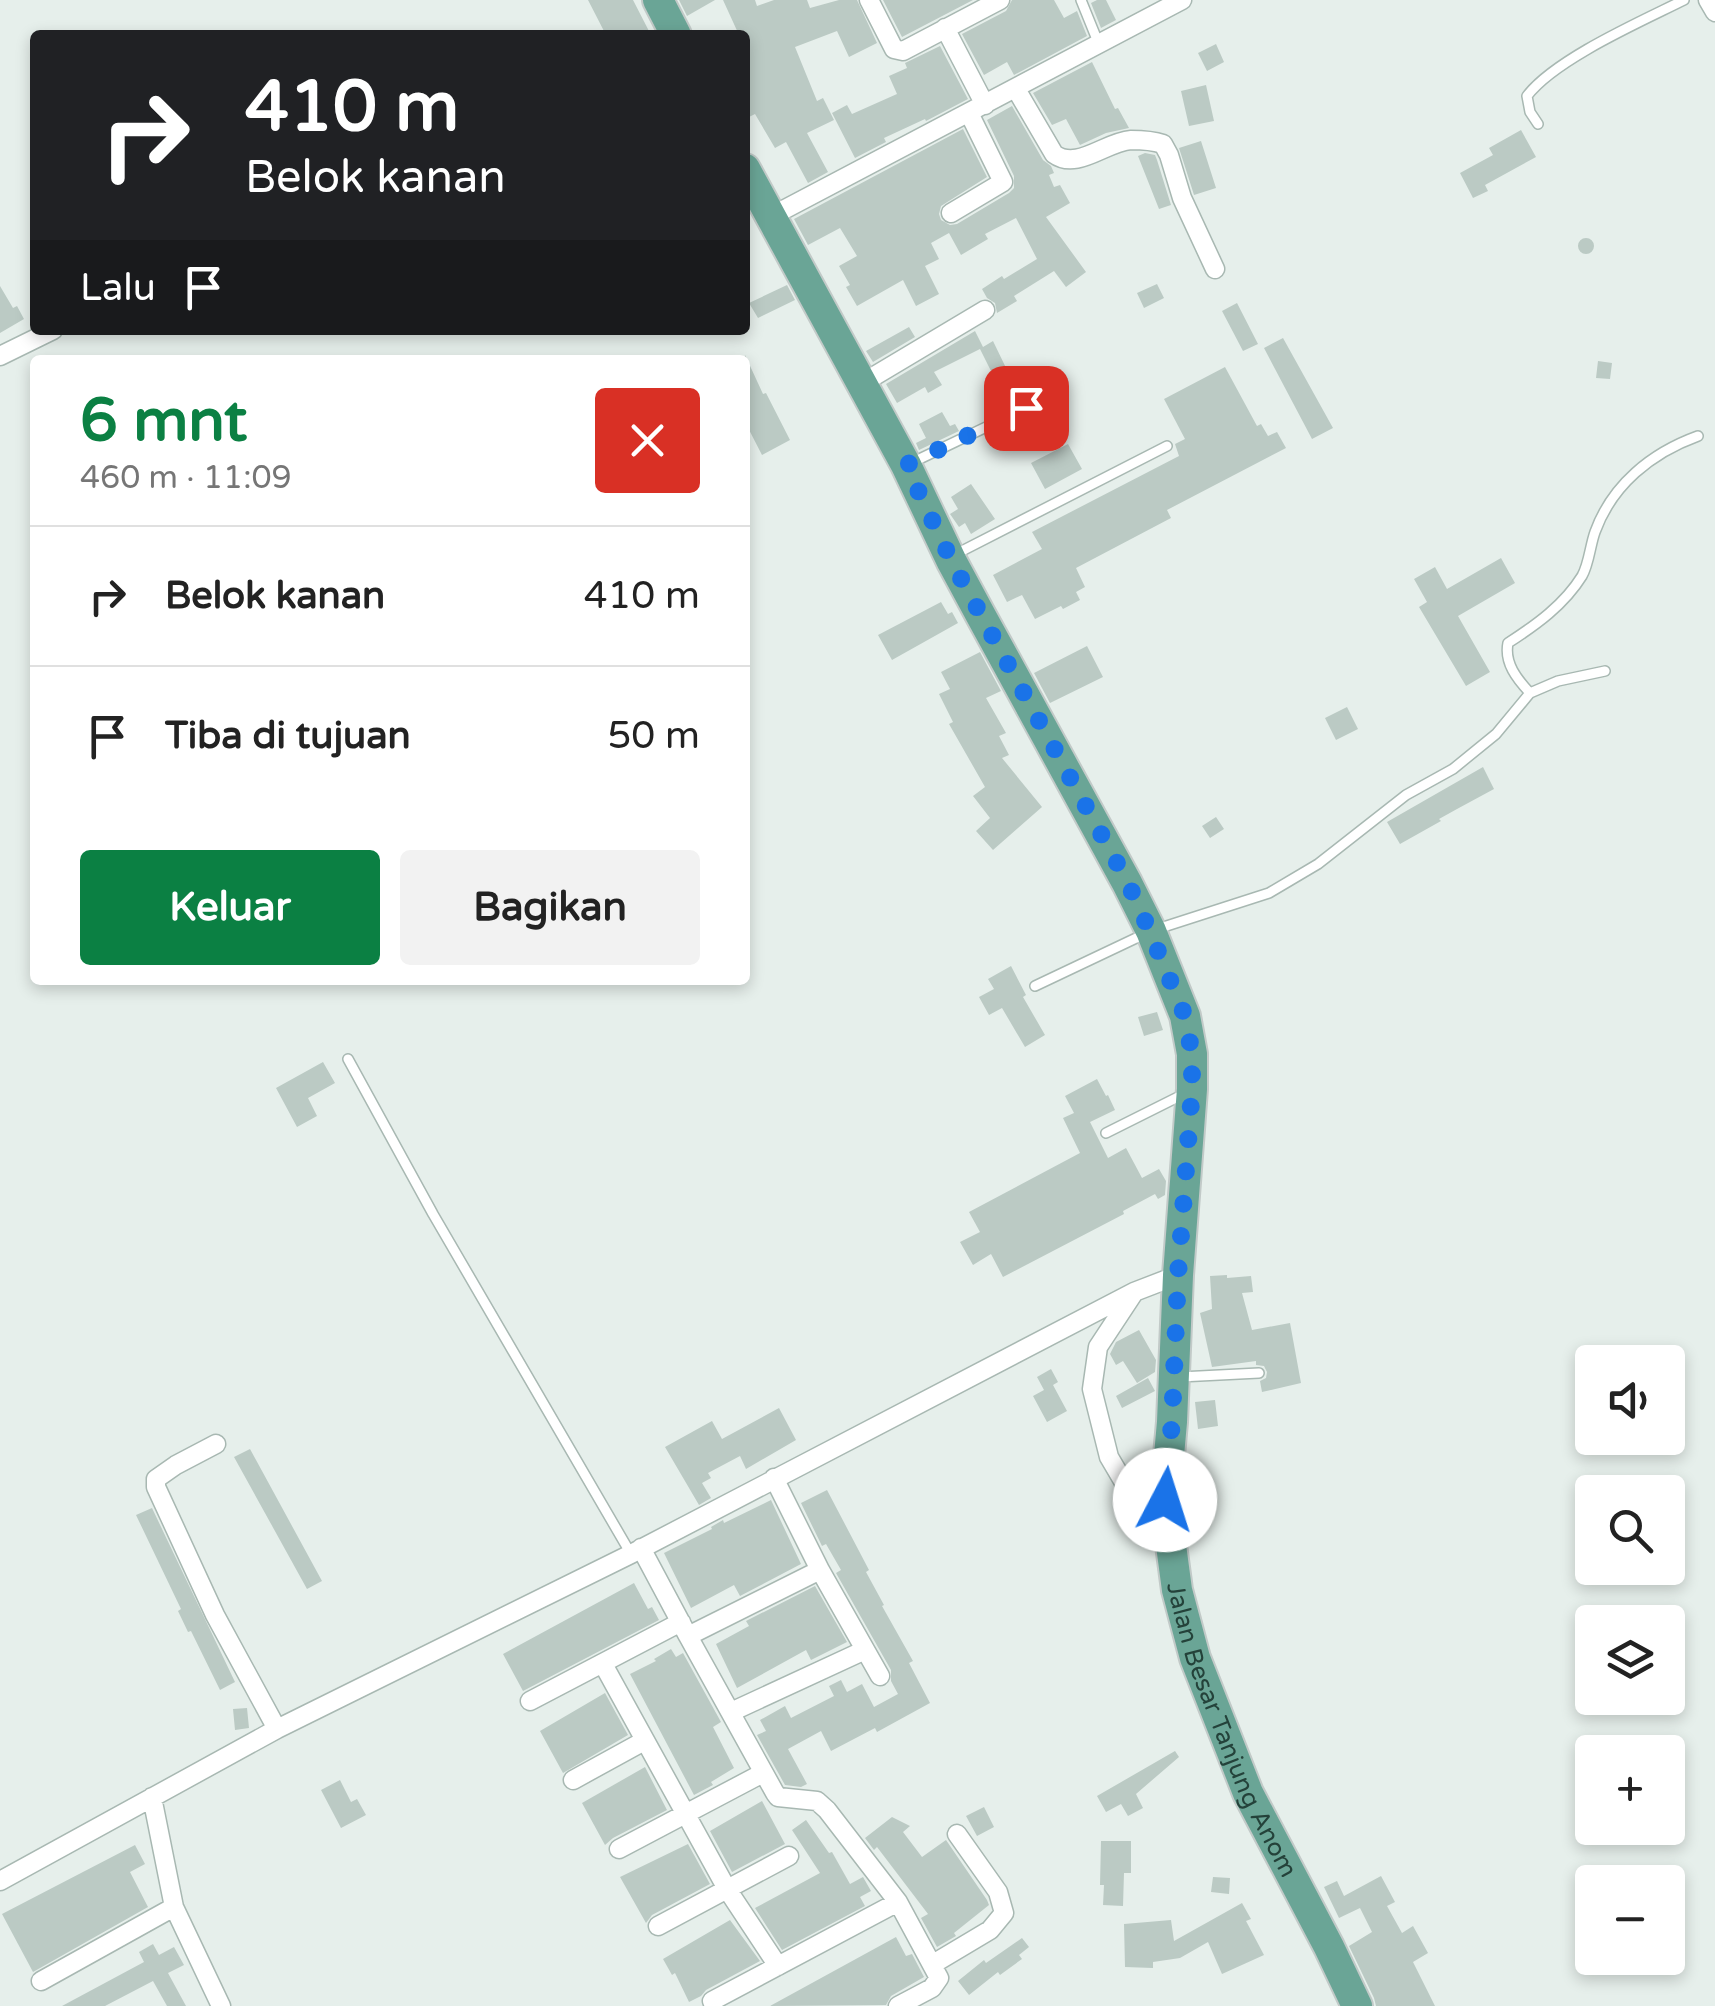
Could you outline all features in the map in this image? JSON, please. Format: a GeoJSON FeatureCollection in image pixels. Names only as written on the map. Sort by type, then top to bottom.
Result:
{"type":"FeatureCollection","features":[{"type":"Feature","properties":{"kind":"main road"},"geometry":{"type":"LineString","coordinates":[[658,0],[673,30]]}},
{"type":"Feature","properties":{"kind":"main road","name":"Jalan Besar Tanjung Anom"},"geometry":{"type":"LineString","coordinates":[[750,179],[1128,883],[1185,1016],[1192,1054],[1192,1090],[1165,1500],[1168,1529],[1186,1626],[1218,1719],[1248,1793],[1357,2006]]}},
{"type":"Feature","properties":{"kind":"street"},"geometry":{"type":"LineString","coordinates":[[868,0],[898,51],[1000,0]]}},
{"type":"Feature","properties":{"kind":"street"},"geometry":{"type":"LineString","coordinates":[[770,217],[1182,0]]}},
{"type":"Feature","properties":{"kind":"street"},"geometry":{"type":"LineString","coordinates":[[1708,0],[1715,12]]}},
{"type":"Feature","properties":{"kind":"street"},"geometry":{"type":"LineString","coordinates":[[945,28],[1003,182],[951,213]]}},
{"type":"Feature","properties":{"kind":"street"},"geometry":{"type":"LineString","coordinates":[[1016,89],[1060,158],[1072,160],[1128,140],[1162,144],[1214,270]]}},
{"type":"Feature","properties":{"kind":"street"},"geometry":{"type":"LineString","coordinates":[[861,384],[985,310]]}},
{"type":"Feature","properties":{"kind":"street"},"geometry":{"type":"LineString","coordinates":[[0,356],[43,335]]}},
{"type":"Feature","properties":{"kind":"street"},"geometry":{"type":"LineString","coordinates":[[0,1881],[277,1729],[636,1551],[1134,1292],[1178,1275]]}},
{"type":"Feature","properties":{"kind":"street"},"geometry":{"type":"LineString","coordinates":[[1134,1292],[1098,1347],[1092,1389],[1109,1457],[1129,1490],[1168,1529]]}},
{"type":"Feature","properties":{"kind":"street"},"geometry":{"type":"LineString","coordinates":[[216,1444],[156,1479],[156,1487],[215,1615],[277,1729]]}},
{"type":"Feature","properties":{"kind":"street"},"geometry":{"type":"LineString","coordinates":[[774,1478],[880,1676]]}},
{"type":"Feature","properties":{"kind":"street"},"geometry":{"type":"LineString","coordinates":[[636,1551],[778,1797],[816,1801],[827,1810],[898,1902],[938,1978],[937,1984],[898,2006]]}},
{"type":"Feature","properties":{"kind":"street"},"geometry":{"type":"LineString","coordinates":[[530,1700],[602,1664],[820,1570]]}},
{"type":"Feature","properties":{"kind":"street"},"geometry":{"type":"LineString","coordinates":[[731,1712],[865,1650]]}},
{"type":"Feature","properties":{"kind":"street"},"geometry":{"type":"LineString","coordinates":[[602,1664],[727,1890],[778,1966]]}},
{"type":"Feature","properties":{"kind":"street"},"geometry":{"type":"LineString","coordinates":[[573,1780],[644,1741]]}},
{"type":"Feature","properties":{"kind":"street"},"geometry":{"type":"LineString","coordinates":[[620,1848],[763,1773]]}},
{"type":"Feature","properties":{"kind":"street"},"geometry":{"type":"LineString","coordinates":[[152,1798],[174,1907],[221,2006]]}},
{"type":"Feature","properties":{"kind":"street"},"geometry":{"type":"LineString","coordinates":[[933,1964],[990,1930],[1004,1913],[998,1892],[957,1834]]}},
{"type":"Feature","properties":{"kind":"street"},"geometry":{"type":"LineString","coordinates":[[658,1926],[789,1856]]}},
{"type":"Feature","properties":{"kind":"street"},"geometry":{"type":"LineString","coordinates":[[712,2001],[898,1902]]}},
{"type":"Feature","properties":{"kind":"street"},"geometry":{"type":"LineString","coordinates":[[41,1981],[174,1907]]}},
{"type":"Feature","properties":{"kind":"lane"},"geometry":{"type":"LineString","coordinates":[[1082,0],[1099,45]]}},
{"type":"Feature","properties":{"kind":"lane"},"geometry":{"type":"LineString","coordinates":[[1538,124],[1530,112],[1527,96],[1534,87],[1568,62],[1684,0]]}},
{"type":"Feature","properties":{"kind":"lane"},"geometry":{"type":"LineString","coordinates":[[906,465],[1026,408]]}},
{"type":"Feature","properties":{"kind":"lane"},"geometry":{"type":"LineString","coordinates":[[1530,693],[1513,671],[1506,653],[1508,642],[1542,621],[1584,572],[1596,526],[1613,495],[1630,476],[1674,444],[1698,436]]}},
{"type":"Feature","properties":{"kind":"lane"},"geometry":{"type":"LineString","coordinates":[[951,557],[1168,446]]}},
{"type":"Feature","properties":{"kind":"lane"},"geometry":{"type":"LineString","coordinates":[[1035,986],[1150,932],[1268,892],[1318,864],[1406,795],[1453,768],[1496,734],[1530,693],[1558,681],[1605,671]]}},
{"type":"Feature","properties":{"kind":"lane"},"geometry":{"type":"LineString","coordinates":[[348,1060],[433,1214],[636,1551]]}},
{"type":"Feature","properties":{"kind":"lane"},"geometry":{"type":"LineString","coordinates":[[1106,1133],[1192,1090]]}},
{"type":"Feature","properties":{"kind":"lane"},"geometry":{"type":"LineString","coordinates":[[1172,1378],[1259,1373]]}},
{"type":"Feature","properties":{"kind":"building"},"geometry":{"type":"Polygon","coordinates":[[[588,0],[633,0],[648,30],[603,30],[588,0]]]}},
{"type":"Feature","properties":{"kind":"building"},"geometry":{"type":"Polygon","coordinates":[[[679,0],[715,0],[687,16],[679,0]]]}},
{"type":"Feature","properties":{"kind":"building"},"geometry":{"type":"Polygon","coordinates":[[[723,0],[755,0],[757,6],[774,0],[807,0],[810,8],[839,0],[857,0],[877,43],[849,57],[837,31],[795,47],[817,101],[823,98],[834,120],[807,133],[828,172],[808,183],[786,142],[775,148],[755,114],[750,116],[750,30],[737,30],[723,0]]]}},
{"type":"Feature","properties":{"kind":"building"},"geometry":{"type":"Polygon","coordinates":[[[883,0],[973,0],[902,37],[883,0]]]}},
{"type":"Feature","properties":{"kind":"building"},"geometry":{"type":"Polygon","coordinates":[[[1012,0],[1054,0],[1064,18],[1077,11],[1087,36],[1014,75],[1007,62],[984,75],[962,34],[1006,11],[1012,0]]]}},
{"type":"Feature","properties":{"kind":"building"},"geometry":{"type":"Polygon","coordinates":[[[1106,0],[1116,20],[1101,28],[1091,3],[1106,0]]]}},
{"type":"Feature","properties":{"kind":"building"},"geometry":{"type":"Polygon","coordinates":[[[1216,44],[1224,62],[1207,71],[1198,53],[1216,44]]]}},
{"type":"Feature","properties":{"kind":"building"},"geometry":{"type":"Polygon","coordinates":[[[940,46],[968,99],[884,138],[886,142],[855,158],[832,113],[847,105],[852,114],[897,94],[889,76],[907,68],[905,63],[940,46]]]}},
{"type":"Feature","properties":{"kind":"building"},"geometry":{"type":"Polygon","coordinates":[[[1092,62],[1129,128],[1080,145],[1066,119],[1052,125],[1033,93],[1092,62]]]}},
{"type":"Feature","properties":{"kind":"building"},"geometry":{"type":"Polygon","coordinates":[[[1206,85],[1214,121],[1189,126],[1181,91],[1206,85]]]}},
{"type":"Feature","properties":{"kind":"building"},"geometry":{"type":"Polygon","coordinates":[[[1012,106],[1043,160],[1051,166],[1054,173],[1049,175],[1054,187],[1060,185],[1070,203],[1046,217],[1086,272],[1066,287],[1054,271],[1014,296],[1017,301],[997,313],[995,303],[982,289],[1037,259],[1016,218],[985,234],[988,239],[961,255],[949,233],[931,243],[939,259],[925,266],[939,294],[916,306],[903,280],[857,306],[839,266],[857,256],[840,228],[808,245],[794,219],[963,129],[987,177],[941,206],[941,220],[957,224],[1014,188],[1014,176],[987,120],[1012,106]]]}},
{"type":"Feature","properties":{"kind":"building"},"geometry":{"type":"Polygon","coordinates":[[[1521,130],[1536,157],[1485,185],[1488,191],[1473,198],[1460,173],[1493,155],[1489,148],[1521,130]]]}},
{"type":"Feature","properties":{"kind":"building"},"geometry":{"type":"Polygon","coordinates":[[[1201,141],[1216,188],[1194,195],[1179,148],[1201,141]]]}},
{"type":"Feature","properties":{"kind":"building"},"geometry":{"type":"Polygon","coordinates":[[[1155,155],[1171,205],[1159,209],[1138,156],[1155,155]]]}},
{"type":"Feature","properties":{"kind":"building"},"geometry":{"type":"Polygon","coordinates":[[[1586,238],[1594,246],[1586,254],[1578,246],[1586,238]]]}},
{"type":"Feature","properties":{"kind":"building"},"geometry":{"type":"Polygon","coordinates":[[[1157,284],[1164,298],[1144,308],[1137,293],[1157,284]]]}},
{"type":"Feature","properties":{"kind":"building"},"geometry":{"type":"Polygon","coordinates":[[[787,285],[795,300],[758,318],[750,303],[787,285]]]}},
{"type":"Feature","properties":{"kind":"building"},"geometry":{"type":"Polygon","coordinates":[[[0,286],[24,319],[0,333],[0,286]]]}},
{"type":"Feature","properties":{"kind":"building"},"geometry":{"type":"Polygon","coordinates":[[[1237,303],[1258,344],[1243,351],[1222,311],[1237,303]]]}},
{"type":"Feature","properties":{"kind":"building"},"geometry":{"type":"Polygon","coordinates":[[[909,327],[915,337],[873,362],[866,351],[909,327]]]}},
{"type":"Feature","properties":{"kind":"building"},"geometry":{"type":"Polygon","coordinates":[[[975,331],[983,347],[993,341],[1022,401],[1009,407],[980,349],[934,372],[942,385],[928,393],[925,387],[897,403],[886,384],[975,331]]]}},
{"type":"Feature","properties":{"kind":"building"},"geometry":{"type":"Polygon","coordinates":[[[1283,338],[1333,428],[1312,439],[1264,348],[1283,338]]]}},
{"type":"Feature","properties":{"kind":"building"},"geometry":{"type":"Polygon","coordinates":[[[1598,361],[1612,363],[1610,379],[1596,378],[1598,361]]]}},
{"type":"Feature","properties":{"kind":"building"},"geometry":{"type":"Polygon","coordinates":[[[750,366],[790,440],[762,455],[750,432],[750,366]]]}},
{"type":"Feature","properties":{"kind":"building"},"geometry":{"type":"Polygon","coordinates":[[[1225,367],[1257,426],[1261,424],[1268,436],[1277,432],[1286,448],[1167,510],[1171,518],[1076,568],[1085,587],[1076,592],[1080,600],[1035,619],[1022,595],[1007,602],[993,575],[1042,549],[1032,532],[1179,456],[1175,444],[1185,439],[1164,399],[1225,367]]]}},
{"type":"Feature","properties":{"kind":"building"},"geometry":{"type":"Polygon","coordinates":[[[942,412],[950,426],[955,424],[959,431],[919,450],[916,443],[926,438],[919,424],[942,412]]]}},
{"type":"Feature","properties":{"kind":"building"},"geometry":{"type":"Polygon","coordinates":[[[1068,444],[1082,469],[1045,489],[1031,463],[1068,444]]]}},
{"type":"Feature","properties":{"kind":"building"},"geometry":{"type":"Polygon","coordinates":[[[971,484],[995,519],[971,534],[965,523],[959,527],[950,514],[958,509],[951,497],[971,484]]]}},
{"type":"Feature","properties":{"kind":"building"},"geometry":{"type":"Polygon","coordinates":[[[1501,558],[1515,583],[1458,616],[1490,672],[1466,686],[1419,607],[1427,602],[1414,579],[1435,567],[1447,589],[1501,558]]]}},
{"type":"Feature","properties":{"kind":"building"},"geometry":{"type":"Polygon","coordinates":[[[941,602],[958,623],[892,660],[878,635],[941,602]]]}},
{"type":"Feature","properties":{"kind":"building"},"geometry":{"type":"Polygon","coordinates":[[[1087,646],[1103,677],[1050,703],[1034,673],[1087,646]]]}},
{"type":"Feature","properties":{"kind":"building"},"geometry":{"type":"Polygon","coordinates":[[[980,652],[1001,691],[986,698],[1006,733],[999,736],[1009,755],[1002,758],[1042,807],[993,850],[976,831],[990,818],[973,796],[985,787],[949,724],[953,722],[939,694],[950,689],[941,672],[980,652]]]}},
{"type":"Feature","properties":{"kind":"building"},"geometry":{"type":"Polygon","coordinates":[[[1347,707],[1358,729],[1336,740],[1325,718],[1347,707]]]}},
{"type":"Feature","properties":{"kind":"building"},"geometry":{"type":"Polygon","coordinates":[[[1483,767],[1494,789],[1400,844],[1387,822],[1483,767]]]}},
{"type":"Feature","properties":{"kind":"building"},"geometry":{"type":"Polygon","coordinates":[[[1216,817],[1224,829],[1210,838],[1202,826],[1216,817]]]}},
{"type":"Feature","properties":{"kind":"building"},"geometry":{"type":"Polygon","coordinates":[[[1011,966],[1045,1035],[1025,1047],[1002,1008],[989,1015],[979,997],[994,989],[988,979],[1011,966]]]}},
{"type":"Feature","properties":{"kind":"building"},"geometry":{"type":"Polygon","coordinates":[[[1157,1012],[1163,1030],[1144,1036],[1138,1017],[1157,1012]]]}},
{"type":"Feature","properties":{"kind":"building"},"geometry":{"type":"Polygon","coordinates":[[[323,1062],[335,1083],[308,1098],[317,1116],[297,1127],[276,1088],[323,1062]]]}},
{"type":"Feature","properties":{"kind":"building"},"geometry":{"type":"Polygon","coordinates":[[[1097,1079],[1115,1110],[1090,1122],[1108,1158],[1126,1148],[1142,1178],[1159,1169],[1166,1181],[1165,1195],[1158,1199],[1155,1194],[1003,1277],[991,1254],[973,1265],[960,1242],[980,1232],[969,1212],[1080,1153],[1063,1118],[1074,1113],[1065,1096],[1097,1079]]]}},
{"type":"Feature","properties":{"kind":"building"},"geometry":{"type":"Polygon","coordinates":[[[1210,1276],[1251,1276],[1253,1292],[1242,1293],[1252,1330],[1290,1323],[1301,1383],[1262,1392],[1260,1381],[1267,1372],[1256,1361],[1212,1367],[1200,1313],[1212,1309],[1210,1276]]]}},
{"type":"Feature","properties":{"kind":"building"},"geometry":{"type":"Polygon","coordinates":[[[1139,1330],[1156,1360],[1155,1372],[1137,1383],[1123,1361],[1116,1365],[1110,1354],[1116,1342],[1139,1330]]]}},
{"type":"Feature","properties":{"kind":"building"},"geometry":{"type":"Polygon","coordinates":[[[1051,1369],[1058,1382],[1053,1385],[1067,1411],[1047,1422],[1033,1396],[1044,1390],[1037,1377],[1051,1369]]]}},
{"type":"Feature","properties":{"kind":"building"},"geometry":{"type":"Polygon","coordinates":[[[1148,1378],[1155,1391],[1122,1408],[1116,1396],[1148,1378]]]}},
{"type":"Feature","properties":{"kind":"building"},"geometry":{"type":"Polygon","coordinates":[[[1215,1400],[1218,1426],[1198,1429],[1195,1402],[1215,1400]]]}},
{"type":"Feature","properties":{"kind":"building"},"geometry":{"type":"Polygon","coordinates":[[[779,1408],[796,1440],[746,1469],[740,1456],[708,1473],[711,1478],[702,1483],[711,1498],[699,1505],[665,1447],[712,1421],[722,1439],[779,1408]]]}},
{"type":"Feature","properties":{"kind":"building"},"geometry":{"type":"Polygon","coordinates":[[[250,1449],[322,1581],[307,1589],[234,1457],[250,1449]]]}},
{"type":"Feature","properties":{"kind":"building"},"geometry":{"type":"Polygon","coordinates":[[[827,1490],[930,1703],[831,1751],[821,1731],[788,1749],[807,1784],[801,1787],[785,1785],[757,1735],[766,1731],[760,1720],[785,1706],[791,1718],[834,1696],[829,1686],[841,1680],[847,1692],[862,1684],[874,1707],[898,1694],[891,1681],[891,1670],[836,1573],[841,1570],[826,1544],[822,1546],[801,1503],[827,1490]]]}},
{"type":"Feature","properties":{"kind":"building"},"geometry":{"type":"Polygon","coordinates":[[[771,1500],[801,1564],[740,1596],[734,1585],[691,1608],[664,1553],[723,1520],[724,1523],[771,1500]]]}},
{"type":"Feature","properties":{"kind":"building"},"geometry":{"type":"Polygon","coordinates":[[[152,1508],[235,1682],[220,1690],[191,1631],[188,1632],[136,1515],[152,1508]]]}},
{"type":"Feature","properties":{"kind":"building"},"geometry":{"type":"Polygon","coordinates":[[[634,1583],[659,1620],[523,1691],[503,1654],[634,1583]]]}},
{"type":"Feature","properties":{"kind":"building"},"geometry":{"type":"Polygon","coordinates":[[[815,1586],[847,1642],[811,1660],[806,1650],[737,1688],[716,1644],[749,1626],[746,1621],[815,1586]]]}},
{"type":"Feature","properties":{"kind":"building"},"geometry":{"type":"Polygon","coordinates":[[[671,1649],[676,1657],[683,1653],[721,1722],[713,1727],[734,1768],[694,1795],[630,1674],[671,1649]]]}},
{"type":"Feature","properties":{"kind":"building"},"geometry":{"type":"Polygon","coordinates":[[[605,1693],[628,1735],[563,1773],[540,1731],[605,1693]]]}},
{"type":"Feature","properties":{"kind":"building"},"geometry":{"type":"Polygon","coordinates":[[[247,1708],[249,1728],[235,1730],[233,1709],[247,1708]]]}},
{"type":"Feature","properties":{"kind":"building"},"geometry":{"type":"Polygon","coordinates":[[[1175,1751],[1179,1757],[1136,1794],[1143,1808],[1128,1816],[1121,1804],[1106,1812],[1097,1796],[1175,1751]]]}},
{"type":"Feature","properties":{"kind":"building"},"geometry":{"type":"Polygon","coordinates":[[[645,1767],[667,1810],[605,1845],[582,1803],[645,1767]]]}},
{"type":"Feature","properties":{"kind":"building"},"geometry":{"type":"Polygon","coordinates":[[[340,1780],[351,1802],[357,1799],[366,1815],[341,1828],[321,1790],[340,1780]]]}},
{"type":"Feature","properties":{"kind":"building"},"geometry":{"type":"Polygon","coordinates":[[[762,1801],[785,1844],[732,1872],[710,1831],[762,1801]]]}},
{"type":"Feature","properties":{"kind":"building"},"geometry":{"type":"Polygon","coordinates":[[[984,1807],[994,1827],[977,1836],[966,1816],[984,1807]]]}},
{"type":"Feature","properties":{"kind":"building"},"geometry":{"type":"Polygon","coordinates":[[[892,1817],[910,1826],[903,1832],[922,1857],[946,1840],[989,1905],[954,1933],[956,1936],[937,1947],[921,1918],[928,1914],[877,1847],[874,1850],[865,1838],[892,1817]]]}},
{"type":"Feature","properties":{"kind":"building"},"geometry":{"type":"Polygon","coordinates":[[[806,1820],[832,1852],[850,1884],[863,1877],[871,1891],[860,1897],[865,1906],[782,1950],[755,1908],[820,1873],[792,1830],[806,1820]]]}},
{"type":"Feature","properties":{"kind":"building"},"geometry":{"type":"Polygon","coordinates":[[[1101,1841],[1131,1841],[1131,1873],[1124,1873],[1123,1906],[1103,1905],[1101,1841]]]}},
{"type":"Feature","properties":{"kind":"building"},"geometry":{"type":"Polygon","coordinates":[[[688,1844],[710,1884],[652,1915],[646,1923],[620,1877],[688,1844]]]}},
{"type":"Feature","properties":{"kind":"building"},"geometry":{"type":"Polygon","coordinates":[[[135,1845],[145,1864],[130,1872],[148,1907],[33,1972],[2,1914],[135,1845]]]}},
{"type":"Feature","properties":{"kind":"building"},"geometry":{"type":"Polygon","coordinates":[[[1381,1876],[1395,1902],[1387,1906],[1402,1933],[1413,1926],[1428,1953],[1413,1962],[1435,2006],[1376,2006],[1349,1946],[1372,1932],[1360,1908],[1339,1918],[1324,1887],[1337,1881],[1344,1896],[1381,1876]]]}},
{"type":"Feature","properties":{"kind":"building"},"geometry":{"type":"Polygon","coordinates":[[[1213,1877],[1230,1878],[1229,1894],[1211,1892],[1213,1877]]]}},
{"type":"Feature","properties":{"kind":"building"},"geometry":{"type":"Polygon","coordinates":[[[1242,1903],[1251,1919],[1246,1921],[1264,1955],[1222,1974],[1208,1942],[1180,1958],[1153,1962],[1153,1968],[1125,1967],[1124,1924],[1171,1920],[1174,1941],[1242,1903]]]}},
{"type":"Feature","properties":{"kind":"building"},"geometry":{"type":"Polygon","coordinates":[[[730,1920],[760,1961],[689,2002],[675,1973],[672,1975],[663,1959],[730,1920]]]}},
{"type":"Feature","properties":{"kind":"building"},"geometry":{"type":"Polygon","coordinates":[[[896,1937],[906,1956],[912,1954],[924,1977],[891,1996],[886,2005],[770,2006],[896,1937]]]}},
{"type":"Feature","properties":{"kind":"building"},"geometry":{"type":"Polygon","coordinates":[[[1022,1938],[1029,1947],[1019,1955],[1022,1959],[969,1995],[958,1981],[1022,1938]]]}},
{"type":"Feature","properties":{"kind":"building"},"geometry":{"type":"Polygon","coordinates":[[[153,1944],[159,1955],[174,1947],[184,1965],[168,1973],[186,2006],[167,2006],[153,1981],[105,2006],[62,2006],[144,1962],[139,1952],[153,1944]]]}},
{"type":"Feature","properties":{"kind":"route"},"geometry":{"type":"LineString","coordinates":[[1026,408],[906,465],[952,562],[1128,883],[1185,1016],[1192,1054],[1192,1090],[1165,1500]]}}]}
